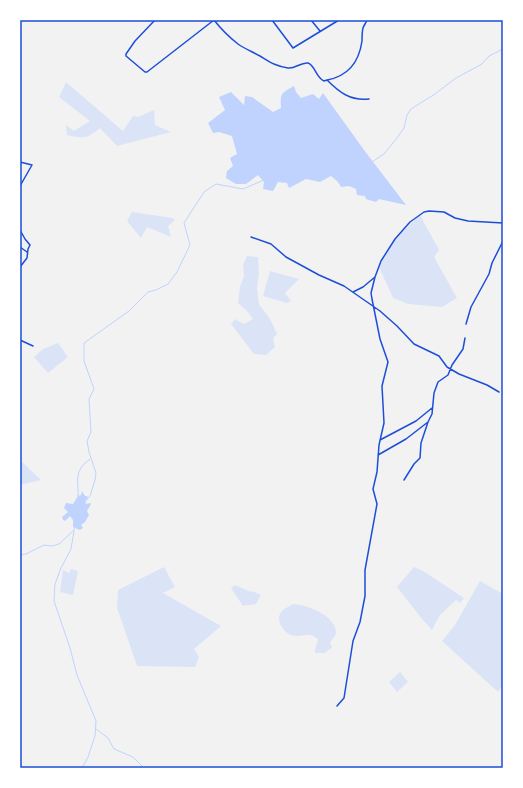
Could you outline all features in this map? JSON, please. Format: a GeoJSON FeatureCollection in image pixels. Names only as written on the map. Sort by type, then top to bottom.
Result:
{"type":"FeatureCollection","features":[{"type":"Feature","properties":{"kind":"street"},"geometry":{"type":"LineString","coordinates":[[155,20],[135,41],[126,54],[126,56],[145,72],[147,72],[214,20],[218,20]]}},
{"type":"Feature","properties":{"kind":"street"},"geometry":{"type":"LineString","coordinates":[[214,20],[238,44],[268,63],[280,67],[291,68],[298,64],[309,63],[312,65],[320,80],[324,81],[342,75],[354,64],[359,54],[363,27],[366,21]]}},
{"type":"Feature","properties":{"kind":"street"},"geometry":{"type":"LineString","coordinates":[[272,20],[293,48],[334,21],[339,20]]}},
{"type":"Feature","properties":{"kind":"street"},"geometry":{"type":"LineString","coordinates":[[311,20],[320,31]]}},
{"type":"Feature","properties":{"kind":"street"},"geometry":{"type":"LineString","coordinates":[[327,80],[345,96],[369,99]]}},
{"type":"Feature","properties":{"kind":"street"},"geometry":{"type":"LineString","coordinates":[[20,162],[32,165],[20,186]]}},
{"type":"Feature","properties":{"kind":"street"},"geometry":{"type":"LineString","coordinates":[[337,706],[344,698],[353,641],[360,622],[365,596],[365,570],[376,508],[373,488],[377,472],[377,456],[384,423],[382,386],[388,362],[380,339],[371,293],[375,277],[381,261],[395,239],[410,222],[424,212],[444,212],[455,218],[468,221],[503,223]]}},
{"type":"Feature","properties":{"kind":"street"},"geometry":{"type":"LineString","coordinates":[[20,230],[30,245],[27,258],[20,267]]}},
{"type":"Feature","properties":{"kind":"street"},"geometry":{"type":"LineString","coordinates":[[251,237],[271,244],[286,257],[344,286],[394,323],[413,343],[439,356],[447,367],[499,392]]}},
{"type":"Feature","properties":{"kind":"street"},"geometry":{"type":"LineString","coordinates":[[466,324],[471,307],[489,274],[492,263],[503,241]]}},
{"type":"Feature","properties":{"kind":"street"},"geometry":{"type":"LineString","coordinates":[[20,247],[28,252]]}},
{"type":"Feature","properties":{"kind":"street"},"geometry":{"type":"LineString","coordinates":[[353,292],[363,287],[375,277]]}},
{"type":"Feature","properties":{"kind":"street"},"geometry":{"type":"LineString","coordinates":[[404,480],[414,464],[420,458],[422,441],[432,414],[434,393],[438,382],[447,376],[463,349],[465,338]]}},
{"type":"Feature","properties":{"kind":"street"},"geometry":{"type":"LineString","coordinates":[[20,340],[33,346]]}},
{"type":"Feature","properties":{"kind":"street"},"geometry":{"type":"LineString","coordinates":[[380,440],[416,421],[432,408]]}},
{"type":"Feature","properties":{"kind":"street"},"geometry":{"type":"LineString","coordinates":[[377,456],[406,439],[428,422]]}},
{"type":"Feature","properties":{"kind":"shaded area"},"geometry":{"type":"Polygon","coordinates":[[[66,82],[123,131],[133,116],[138,117],[154,110],[155,125],[171,132],[117,146],[100,128],[85,137],[67,135],[66,125],[74,131],[90,121],[59,97],[66,82]]]}},
{"type":"Feature","properties":{"kind":"shaded area"},"geometry":{"type":"Polygon","coordinates":[[[132,212],[173,218],[175,220],[168,226],[171,237],[147,227],[141,238],[127,221],[132,212]]]}},
{"type":"Feature","properties":{"kind":"shaded area"},"geometry":{"type":"Polygon","coordinates":[[[420,215],[439,250],[434,257],[457,298],[442,307],[408,304],[393,298],[379,267],[395,239],[420,215]]]}},
{"type":"Feature","properties":{"kind":"shaded area"},"geometry":{"type":"Polygon","coordinates":[[[247,256],[258,257],[259,273],[257,289],[259,304],[270,319],[277,334],[273,338],[275,347],[266,355],[254,354],[231,324],[235,319],[244,324],[253,319],[238,303],[240,287],[244,276],[243,265],[247,256]]]}},
{"type":"Feature","properties":{"kind":"shaded area"},"geometry":{"type":"Polygon","coordinates":[[[270,271],[299,279],[285,293],[291,301],[287,303],[263,296],[270,271]]]}},
{"type":"Feature","properties":{"kind":"shaded area"},"geometry":{"type":"Polygon","coordinates":[[[58,343],[68,357],[48,373],[34,357],[43,349],[58,343]]]}},
{"type":"Feature","properties":{"kind":"shaded area"},"geometry":{"type":"Polygon","coordinates":[[[20,460],[41,480],[20,485],[20,460]]]}},
{"type":"Feature","properties":{"kind":"shaded area"},"geometry":{"type":"Polygon","coordinates":[[[164,567],[175,587],[163,593],[221,626],[194,649],[199,657],[195,667],[137,666],[117,608],[118,590],[164,567]]]}},
{"type":"Feature","properties":{"kind":"shaded area"},"geometry":{"type":"Polygon","coordinates":[[[414,567],[423,571],[464,598],[460,603],[456,600],[440,615],[432,630],[397,587],[414,567]]]}},
{"type":"Feature","properties":{"kind":"shaded area"},"geometry":{"type":"Polygon","coordinates":[[[71,569],[78,571],[73,595],[60,592],[63,570],[69,573],[71,569]]]}},
{"type":"Feature","properties":{"kind":"shaded area"},"geometry":{"type":"Polygon","coordinates":[[[480,581],[503,594],[503,684],[498,692],[442,641],[455,625],[480,581]]]}},
{"type":"Feature","properties":{"kind":"shaded area"},"geometry":{"type":"Polygon","coordinates":[[[235,585],[261,595],[256,604],[243,606],[231,588],[235,585]]]}},
{"type":"Feature","properties":{"kind":"shaded area"},"geometry":{"type":"Polygon","coordinates":[[[293,604],[305,606],[319,612],[326,616],[335,626],[336,633],[330,643],[332,647],[325,653],[315,653],[318,639],[314,636],[291,635],[288,634],[281,626],[279,617],[281,612],[293,604]]]}},
{"type":"Feature","properties":{"kind":"shaded area"},"geometry":{"type":"Polygon","coordinates":[[[400,672],[408,682],[397,692],[389,682],[400,672]]]}},
{"type":"Feature","properties":{"kind":"water"},"geometry":{"type":"Polygon","coordinates":[[[294,86],[296,92],[301,98],[313,94],[319,99],[323,93],[406,205],[379,199],[376,202],[366,199],[365,196],[357,195],[356,189],[349,186],[341,187],[331,176],[320,182],[306,179],[289,188],[287,183],[278,182],[273,191],[263,189],[264,182],[258,175],[246,184],[236,184],[226,178],[227,171],[233,166],[230,158],[237,154],[232,136],[219,132],[213,133],[208,123],[225,110],[219,97],[231,92],[244,105],[245,96],[252,97],[273,112],[281,108],[282,94],[294,86]]]}},
{"type":"Feature","properties":{"kind":"water"},"geometry":{"type":"Polygon","coordinates":[[[82,491],[88,498],[85,501],[86,504],[91,504],[87,511],[89,515],[85,522],[81,525],[83,528],[80,530],[73,527],[73,520],[70,516],[65,521],[62,517],[68,512],[64,508],[66,503],[73,504],[78,496],[81,495],[82,491]]]}},
{"type":"Feature","properties":{"kind":"waterway"},"geometry":{"type":"LineString","coordinates":[[372,162],[384,154],[397,138],[404,128],[407,115],[411,109],[435,94],[456,78],[482,64],[489,56],[503,49]]}},
{"type":"Feature","properties":{"kind":"waterway"},"geometry":{"type":"LineString","coordinates":[[85,502],[90,496],[96,473],[87,441],[91,432],[89,399],[94,389],[84,361],[84,343],[129,311],[148,292],[168,284],[177,272],[190,245],[184,223],[204,192],[216,184],[243,189],[264,180]]}},
{"type":"Feature","properties":{"kind":"waterway"},"geometry":{"type":"LineString","coordinates":[[78,496],[79,471],[90,459]]}},
{"type":"Feature","properties":{"kind":"waterway"},"geometry":{"type":"LineString","coordinates":[[20,555],[26,554],[44,545],[52,546],[59,544],[74,530],[75,527]]}},
{"type":"Feature","properties":{"kind":"waterway"},"geometry":{"type":"LineString","coordinates":[[74,531],[71,549],[55,584],[54,601],[70,648],[77,675],[96,721],[95,736],[88,757],[82,768]]}},
{"type":"Feature","properties":{"kind":"waterway"},"geometry":{"type":"LineString","coordinates":[[96,729],[108,738],[114,749],[133,757],[144,768]]}}]}
